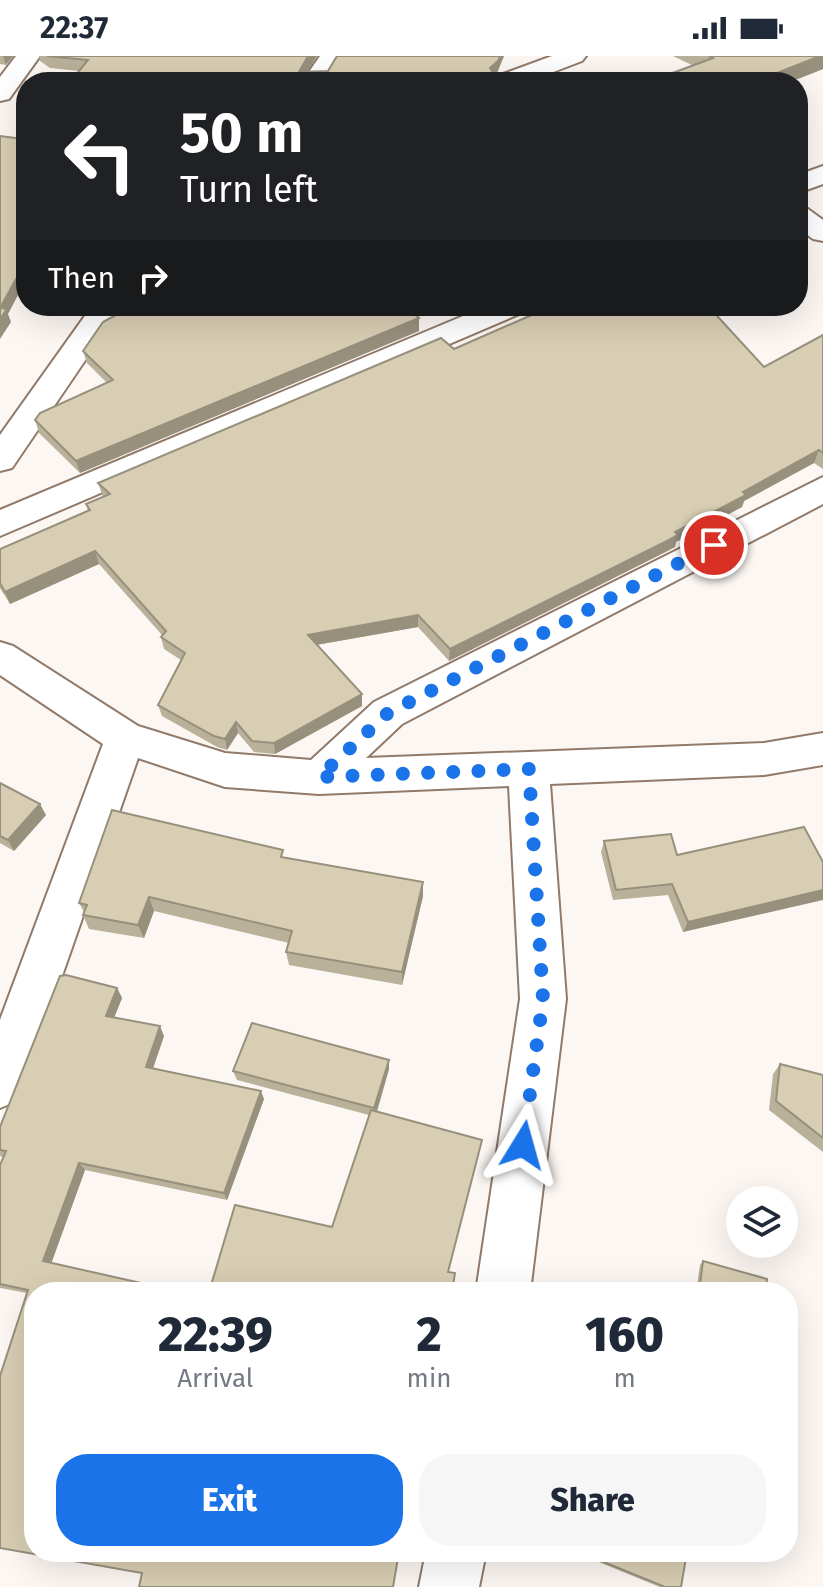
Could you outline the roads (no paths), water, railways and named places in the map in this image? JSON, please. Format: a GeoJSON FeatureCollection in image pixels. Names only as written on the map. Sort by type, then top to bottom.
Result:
{"type":"FeatureCollection","features":[{"type":"Feature","properties":{"kind":"street"},"geometry":{"type":"LineString","coordinates":[[531,72],[574,56]]}},
{"type":"Feature","properties":{"kind":"street"},"geometry":{"type":"LineString","coordinates":[[0,94],[16,72]]}},
{"type":"Feature","properties":{"kind":"street"},"geometry":{"type":"LineString","coordinates":[[0,460],[100,316]]}},
{"type":"Feature","properties":{"kind":"street"},"geometry":{"type":"LineString","coordinates":[[0,524],[489,316]]}},
{"type":"Feature","properties":{"kind":"street"},"geometry":{"type":"LineString","coordinates":[[319,777],[388,713],[823,489]]}},
{"type":"Feature","properties":{"kind":"street"},"geometry":{"type":"LineString","coordinates":[[0,656],[125,738],[225,770],[319,777],[764,759],[823,749]]}},
{"type":"Feature","properties":{"kind":"street"},"geometry":{"type":"LineString","coordinates":[[0,1085],[125,738]]}},
{"type":"Feature","properties":{"kind":"street"},"geometry":{"type":"LineString","coordinates":[[504,1282],[543,999],[529,769]]}},
{"type":"Feature","properties":{"kind":"street"},"geometry":{"type":"LineString","coordinates":[[449,1587],[454,1562]]}}]}
